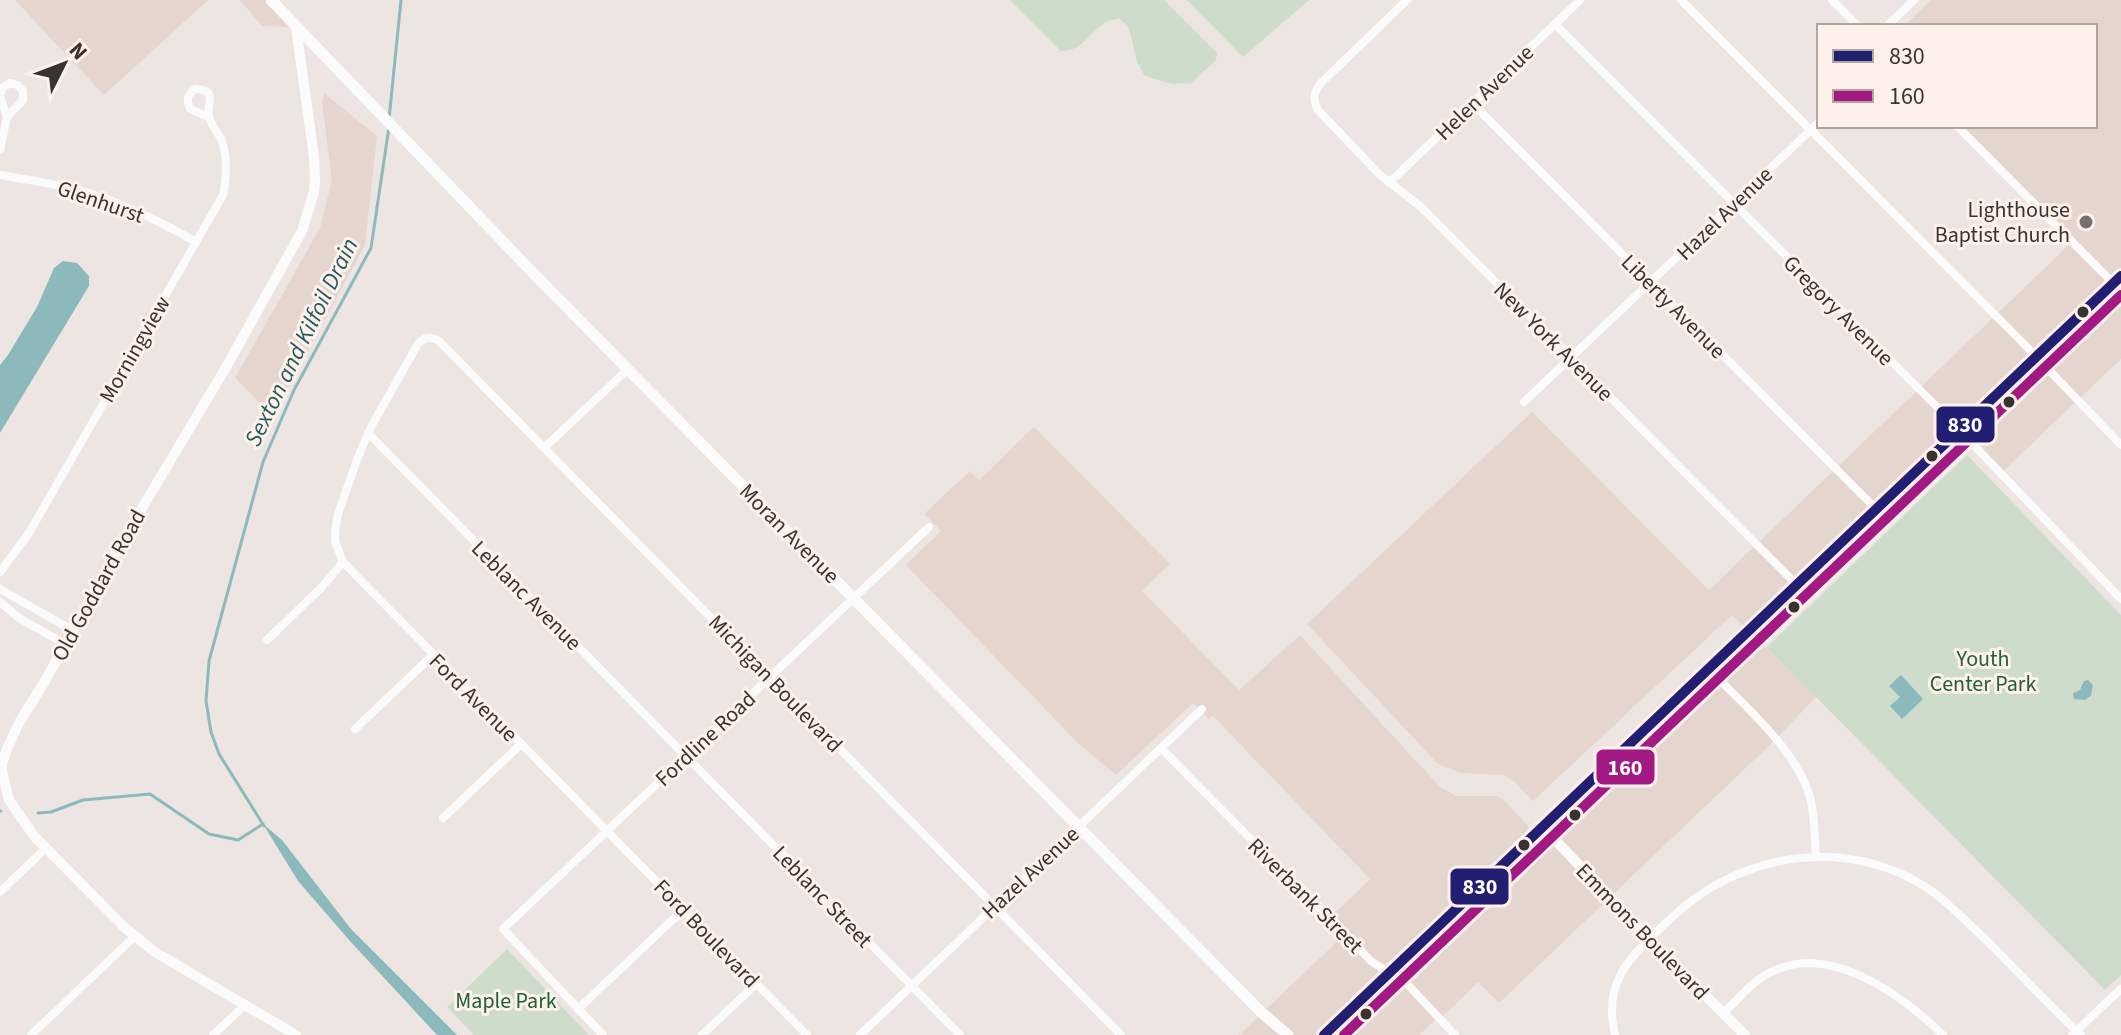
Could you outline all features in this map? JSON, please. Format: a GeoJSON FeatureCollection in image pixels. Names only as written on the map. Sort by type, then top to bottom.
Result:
{"type":"FeatureCollection","features":[{"type":"Feature","properties":{"kind":"main road","name":"Moran Avenue"},"geometry":{"type":"LineString","coordinates":[[271,0],[401,138],[1078,827],[1262,1013],[1288,1035]]}},
{"type":"Feature","properties":{"kind":"main road"},"geometry":{"type":"LineString","coordinates":[[1324,1035],[2036,357],[2118,283]]}},
{"type":"Feature","properties":{"kind":"street","name":"New York Avenue"},"geometry":{"type":"LineString","coordinates":[[1407,0],[1316,89],[1315,105],[1320,113],[1389,183],[1421,207],[1797,585]]}},
{"type":"Feature","properties":{"kind":"street","name":"Helen Avenue"},"geometry":{"type":"LineString","coordinates":[[1389,183],[1580,0]]}},
{"type":"Feature","properties":{"kind":"street"},"geometry":{"type":"LineString","coordinates":[[1681,0],[2121,445]]}},
{"type":"Feature","properties":{"kind":"street"},"geometry":{"type":"LineString","coordinates":[[1832,0],[1856,24]]}},
{"type":"Feature","properties":{"kind":"street"},"geometry":{"type":"LineString","coordinates":[[1889,24],[1914,0]]}},
{"type":"Feature","properties":{"kind":"street","name":"Gregory Avenue"},"geometry":{"type":"LineString","coordinates":[[1555,24],[1959,431],[2121,599]]}},
{"type":"Feature","properties":{"kind":"street","name":"Old Goddard Road"},"geometry":{"type":"LineString","coordinates":[[296,27],[315,180],[302,231],[19,723],[1,762],[9,800],[34,836],[134,937],[296,1035]]}},
{"type":"Feature","properties":{"kind":"street"},"geometry":{"type":"LineString","coordinates":[[0,150],[7,117],[0,96],[3,87],[10,83],[18,85],[23,91],[23,100],[7,117]]}},
{"type":"Feature","properties":{"kind":"street","name":"Liberty Avenue"},"geometry":{"type":"LineString","coordinates":[[1472,103],[1876,509]]}},
{"type":"Feature","properties":{"kind":"street","name":"Morningview"},"geometry":{"type":"LineString","coordinates":[[0,572],[29,533],[223,195],[224,148],[209,117]]}},
{"type":"Feature","properties":{"kind":"street","name":"Hazel Avenue"},"geometry":{"type":"LineString","coordinates":[[1524,402],[1817,124]]}},
{"type":"Feature","properties":{"kind":"street"},"geometry":{"type":"LineString","coordinates":[[1959,128],[2118,283]]}},
{"type":"Feature","properties":{"kind":"street","name":"Glenhurst"},"geometry":{"type":"LineString","coordinates":[[0,175],[56,184],[101,197],[150,217],[196,242]]}},
{"type":"Feature","properties":{"kind":"street","name":"Michigan Boulevard"},"geometry":{"type":"LineString","coordinates":[[368,433],[418,344],[428,338],[439,341],[1121,1035]]}},
{"type":"Feature","properties":{"kind":"street"},"geometry":{"type":"LineString","coordinates":[[544,448],[628,369]]}},
{"type":"Feature","properties":{"kind":"street"},"geometry":{"type":"LineString","coordinates":[[267,640],[343,562],[335,541],[336,521],[368,433]]}},
{"type":"Feature","properties":{"kind":"street","name":"Leblanc Avenue"},"geometry":{"type":"LineString","coordinates":[[368,433],[686,756]]}},
{"type":"Feature","properties":{"kind":"street","name":"Fordline Road"},"geometry":{"type":"LineString","coordinates":[[578,1009],[503,929],[929,527]]}},
{"type":"Feature","properties":{"kind":"street","name":"Ford Avenue"},"geometry":{"type":"LineString","coordinates":[[343,562],[607,831]]}},
{"type":"Feature","properties":{"kind":"street"},"geometry":{"type":"LineString","coordinates":[[0,589],[72,630]]}},
{"type":"Feature","properties":{"kind":"street"},"geometry":{"type":"LineString","coordinates":[[0,602],[28,623],[65,644]]}},
{"type":"Feature","properties":{"kind":"street"},"geometry":{"type":"LineString","coordinates":[[28,623],[35,610]]}},
{"type":"Feature","properties":{"kind":"street"},"geometry":{"type":"LineString","coordinates":[[355,729],[433,655]]}},
{"type":"Feature","properties":{"kind":"street"},"geometry":{"type":"LineString","coordinates":[[1709,669],[1776,739],[1795,764],[1811,801],[1816,856]]}},
{"type":"Feature","properties":{"kind":"street","name":"Hazel Avenue"},"geometry":{"type":"LineString","coordinates":[[860,1035],[1202,709]]}},
{"type":"Feature","properties":{"kind":"street"},"geometry":{"type":"LineString","coordinates":[[443,818],[521,744]]}},
{"type":"Feature","properties":{"kind":"street","name":"Riverbank Street"},"geometry":{"type":"LineString","coordinates":[[1161,748],[1371,961],[1409,986],[1455,1035]]}},
{"type":"Feature","properties":{"kind":"street","name":"Leblanc Street"},"geometry":{"type":"LineString","coordinates":[[686,756],[960,1035]]}},
{"type":"Feature","properties":{"kind":"street","name":"Emmons Boulevard"},"geometry":{"type":"LineString","coordinates":[[1543,827],[1745,1035]]}},
{"type":"Feature","properties":{"kind":"street","name":"Ford Boulevard"},"geometry":{"type":"LineString","coordinates":[[607,831],[807,1035]]}},
{"type":"Feature","properties":{"kind":"street"},"geometry":{"type":"LineString","coordinates":[[0,892],[46,848]]}},
{"type":"Feature","properties":{"kind":"street"},"geometry":{"type":"LineString","coordinates":[[1615,1035],[1611,1010],[1616,984],[1631,957],[1688,903],[1728,878],[1770,862],[1816,856],[1874,864],[1932,892],[1964,918],[2077,1034],[2121,989]]}},
{"type":"Feature","properties":{"kind":"street"},"geometry":{"type":"LineString","coordinates":[[603,1035],[578,1009],[683,910]]}},
{"type":"Feature","properties":{"kind":"street"},"geometry":{"type":"LineString","coordinates":[[31,1035],[134,937]]}},
{"type":"Feature","properties":{"kind":"street"},"geometry":{"type":"LineString","coordinates":[[1723,1013],[1767,974],[1790,965],[1821,963],[1848,971],[1884,989],[1943,1035]]}},
{"type":"Feature","properties":{"kind":"street"},"geometry":{"type":"LineString","coordinates":[[702,1035],[756,984]]}},
{"type":"Feature","properties":{"kind":"street"},"geometry":{"type":"LineString","coordinates":[[213,1035],[245,1005]]}},
{"type":"Feature","properties":{"kind":"shaded area"},"geometry":{"type":"Polygon","coordinates":[[[15,0],[208,0],[104,95],[15,0]]]}},
{"type":"Feature","properties":{"kind":"shaded area"},"geometry":{"type":"Polygon","coordinates":[[[240,0],[271,0],[296,27],[262,26],[240,0]]]}},
{"type":"Feature","properties":{"kind":"shaded area"},"geometry":{"type":"Polygon","coordinates":[[[1931,0],[2121,0],[2121,359],[2000,474],[1959,431],[1749,632],[1816,697],[1776,739],[1499,1003],[1478,982],[1419,1035],[1239,1035],[1344,935],[1329,919],[1370,879],[1213,716],[1209,719],[1193,703],[1116,775],[1079,744],[906,565],[941,531],[924,514],[970,471],[979,480],[1034,427],[1170,564],[1142,591],[1239,690],[1300,635],[1439,786],[1456,796],[1497,796],[1535,834],[1748,631],[1732,615],[1533,801],[1514,781],[1503,775],[1461,773],[1438,764],[1307,624],[1532,412],[1709,590],[2072,242],[1959,128],[2097,128],[2097,24],[1906,24],[1931,0]]]}},
{"type":"Feature","properties":{"kind":"shaded area"},"geometry":{"type":"Polygon","coordinates":[[[324,93],[377,136],[365,245],[273,415],[235,378],[320,228],[332,180],[322,103],[324,93]]]}},
{"type":"Feature","properties":{"kind":"green space"},"geometry":{"type":"Polygon","coordinates":[[[1010,0],[1164,0],[1217,53],[1216,60],[1191,83],[1172,84],[1145,76],[1137,62],[1129,28],[1119,18],[1102,24],[1078,46],[1061,51],[1010,0]]]}},
{"type":"Feature","properties":{"kind":"green space"},"geometry":{"type":"Polygon","coordinates":[[[1187,0],[1309,0],[1243,57],[1187,0]]]}},
{"type":"Feature","properties":{"kind":"green space","name":"Youth Center Park"},"geometry":{"type":"Polygon","coordinates":[[[1967,455],[2121,615],[2121,975],[2105,990],[1766,648],[1967,455]]]}},
{"type":"Feature","properties":{"kind":"green space","name":"Maple Park"},"geometry":{"type":"Polygon","coordinates":[[[507,949],[589,1035],[474,1035],[447,1007],[507,949]]]}},
{"type":"Feature","properties":{"kind":"water"},"geometry":{"type":"Polygon","coordinates":[[[63,261],[77,263],[89,276],[89,286],[0,433],[0,365],[37,307],[54,268],[63,261]]]}},
{"type":"Feature","properties":{"kind":"water"},"geometry":{"type":"Polygon","coordinates":[[[1901,675],[1923,699],[1902,719],[1890,706],[1900,697],[1889,686],[1901,675]]]}},
{"type":"Feature","properties":{"kind":"water"},"geometry":{"type":"Polygon","coordinates":[[[2088,680],[2093,685],[2091,696],[2085,700],[2074,699],[2073,693],[2088,680]]]}},
{"type":"Feature","properties":{"kind":"water"},"geometry":{"type":"Polygon","coordinates":[[[263,824],[282,840],[351,929],[457,1035],[437,1035],[350,941],[298,881],[263,824]]]}},
{"type":"Feature","properties":{"kind":"waterway","name":"Sexton and Kilfoil Drain"},"geometry":{"type":"LineString","coordinates":[[389,119],[401,0]]}},
{"type":"Feature","properties":{"kind":"waterway","name":"Sexton and Kilfoil Drain"},"geometry":{"type":"LineString","coordinates":[[264,826],[219,754],[211,732],[206,701],[209,661],[263,462],[294,390],[371,248],[389,127]]}},
{"type":"Feature","properties":{"kind":"waterway"},"geometry":{"type":"LineString","coordinates":[[38,813],[51,812],[83,800],[150,794],[209,834],[238,840],[263,824]]}},
{"type":"Feature","properties":{"kind":"transit line","name":"830"},"geometry":{"type":"LineString","coordinates":[[1324,1035],[2121,276]]}},
{"type":"Feature","properties":{"kind":"transit line","name":"160"},"geometry":{"type":"LineString","coordinates":[[1344,1035],[2121,295]]}},
{"type":"Feature","properties":{"kind":"place","name":"Lighthouse Baptist Church"},"geometry":{"type":"Point","coordinates":[2086,222]}}]}
